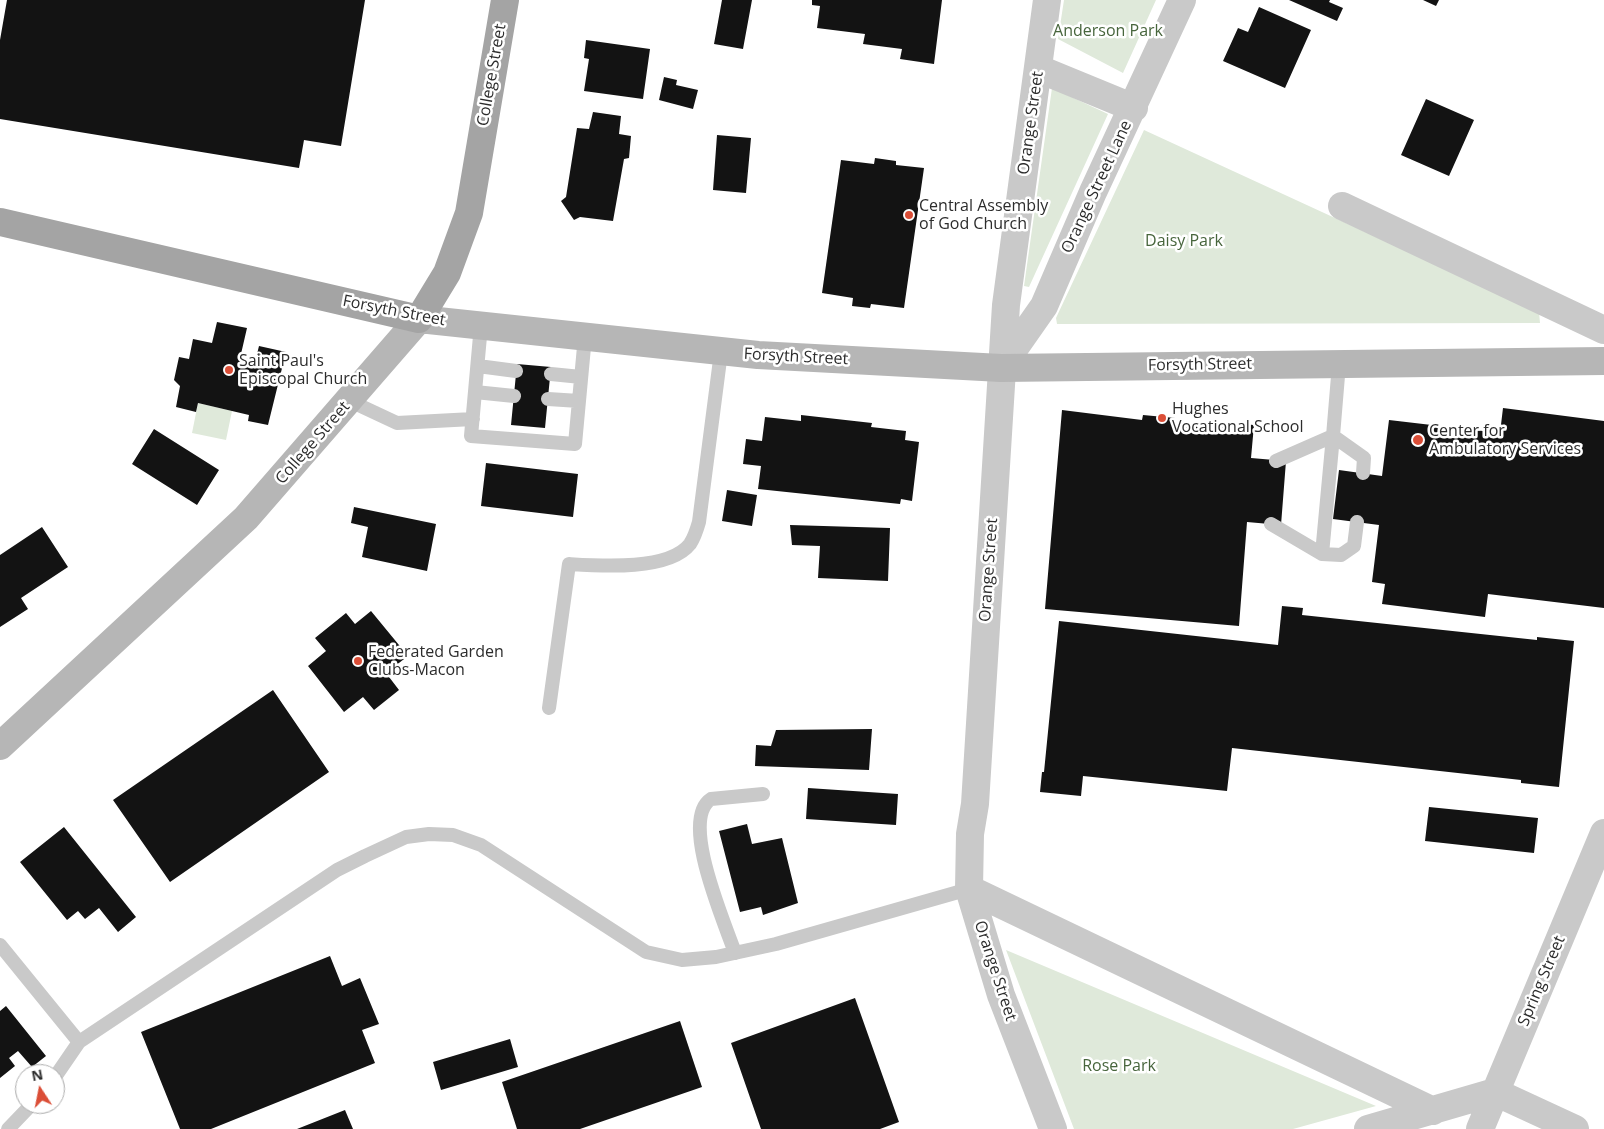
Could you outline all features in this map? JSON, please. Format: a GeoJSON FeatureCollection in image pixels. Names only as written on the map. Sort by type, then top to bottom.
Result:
{"type":"FeatureCollection","features":[{"type":"Feature","properties":{"kind":"main road","name":"College Street"},"geometry":{"type":"LineString","coordinates":[[419,319],[446,273],[469,213],[505,0]]}},
{"type":"Feature","properties":{"kind":"main road","name":"Forsyth Street"},"geometry":{"type":"LineString","coordinates":[[0,222],[419,319]]}},
{"type":"Feature","properties":{"kind":"street","name":"Orange Street"},"geometry":{"type":"LineString","coordinates":[[1047,0],[1006,305],[975,804],[970,834],[970,889],[1000,995],[1053,1129]]}},
{"type":"Feature","properties":{"kind":"street","name":"Orange Street Lane"},"geometry":{"type":"LineString","coordinates":[[1001,368],[1044,306],[1182,0]]}},
{"type":"Feature","properties":{"kind":"street"},"geometry":{"type":"LineString","coordinates":[[1039,69],[1134,108]]}},
{"type":"Feature","properties":{"kind":"street"},"geometry":{"type":"LineString","coordinates":[[1342,206],[1604,330]]}},
{"type":"Feature","properties":{"kind":"street","name":"Forsyth Street"},"geometry":{"type":"LineString","coordinates":[[419,319],[721,352],[1001,368],[1604,361]]}},
{"type":"Feature","properties":{"kind":"street","name":"College Street"},"geometry":{"type":"LineString","coordinates":[[0,746],[246,518],[350,401],[419,319]]}},
{"type":"Feature","properties":{"kind":"street","name":"Spring Street"},"geometry":{"type":"LineString","coordinates":[[1480,1129],[1604,833]]}},
{"type":"Feature","properties":{"kind":"street"},"geometry":{"type":"LineString","coordinates":[[970,889],[1433,1110]]}},
{"type":"Feature","properties":{"kind":"street"},"geometry":{"type":"LineString","coordinates":[[1368,1129],[1495,1092],[1575,1129]]}},
{"type":"Feature","properties":{"kind":"lane"},"geometry":{"type":"LineString","coordinates":[[481,325],[471,436],[575,444],[585,336]]}},
{"type":"Feature","properties":{"kind":"lane"},"geometry":{"type":"LineString","coordinates":[[549,708],[569,564],[617,566],[671,558],[690,544],[700,522],[721,352]]}},
{"type":"Feature","properties":{"kind":"lane"},"geometry":{"type":"LineString","coordinates":[[1322,554],[1339,364]]}},
{"type":"Feature","properties":{"kind":"lane"},"geometry":{"type":"LineString","coordinates":[[478,366],[516,371]]}},
{"type":"Feature","properties":{"kind":"lane"},"geometry":{"type":"LineString","coordinates":[[551,374],[581,377]]}},
{"type":"Feature","properties":{"kind":"lane"},"geometry":{"type":"LineString","coordinates":[[475,392],[514,396]]}},
{"type":"Feature","properties":{"kind":"lane"},"geometry":{"type":"LineString","coordinates":[[548,399],[579,401]]}},
{"type":"Feature","properties":{"kind":"lane"},"geometry":{"type":"LineString","coordinates":[[350,401],[397,423],[473,419]]}},
{"type":"Feature","properties":{"kind":"lane"},"geometry":{"type":"LineString","coordinates":[[1276,461],[1333,436]]}},
{"type":"Feature","properties":{"kind":"lane"},"geometry":{"type":"LineString","coordinates":[[1333,436],[1364,458],[1363,473]]}},
{"type":"Feature","properties":{"kind":"lane"},"geometry":{"type":"LineString","coordinates":[[1272,524],[1322,554],[1341,555],[1354,546],[1357,522]]}},
{"type":"Feature","properties":{"kind":"lane"},"geometry":{"type":"LineString","coordinates":[[736,953],[701,849],[701,812],[704,803],[711,799],[763,794]]}},
{"type":"Feature","properties":{"kind":"lane"},"geometry":{"type":"LineString","coordinates":[[64,1064],[79,1042],[337,870],[406,837],[453,835],[481,845],[646,952],[682,960],[736,953],[776,944],[970,889]]}},
{"type":"Feature","properties":{"kind":"lane"},"geometry":{"type":"LineString","coordinates":[[0,944],[79,1042]]}},
{"type":"Feature","properties":{"kind":"lane"},"geometry":{"type":"LineString","coordinates":[[8,1129],[22,1114]]}},
{"type":"Feature","properties":{"kind":"green space","name":"Anderson Park"},"geometry":{"type":"Polygon","coordinates":[[[1064,0],[1156,0],[1123,73],[1058,39],[1064,0]]]}},
{"type":"Feature","properties":{"kind":"green space"},"geometry":{"type":"Polygon","coordinates":[[[1052,88],[1108,114],[1029,287],[1024,286],[1052,88]]]}},
{"type":"Feature","properties":{"kind":"green space","name":"Daisy Park"},"geometry":{"type":"Polygon","coordinates":[[[1144,130],[1539,312],[1540,323],[1057,324],[1056,318],[1144,130]]]}},
{"type":"Feature","properties":{"kind":"green space"},"geometry":{"type":"Polygon","coordinates":[[[198,403],[232,411],[226,440],[192,433],[198,403]]]}},
{"type":"Feature","properties":{"kind":"green space","name":"Rose Park"},"geometry":{"type":"Polygon","coordinates":[[[1006,950],[1376,1106],[1293,1129],[1074,1129],[1006,950]]]}},
{"type":"Feature","properties":{"kind":"building"},"geometry":{"type":"Polygon","coordinates":[[[7,0],[365,0],[341,146],[304,140],[299,168],[0,119],[0,40],[7,0]]]}},
{"type":"Feature","properties":{"kind":"building"},"geometry":{"type":"Polygon","coordinates":[[[722,0],[752,0],[743,49],[714,44],[722,0]]]}},
{"type":"Feature","properties":{"kind":"building"},"geometry":{"type":"Polygon","coordinates":[[[812,0],[942,0],[934,64],[900,59],[902,49],[863,44],[865,34],[817,28],[820,6],[812,5],[812,0]]]}},
{"type":"Feature","properties":{"kind":"building"},"geometry":{"type":"Polygon","coordinates":[[[1289,0],[1330,0],[1329,2],[1343,8],[1337,21],[1289,0]]]}},
{"type":"Feature","properties":{"kind":"building"},"geometry":{"type":"Polygon","coordinates":[[[1423,0],[1439,0],[1436,6],[1423,0]]]}},
{"type":"Feature","properties":{"kind":"building"},"geometry":{"type":"Polygon","coordinates":[[[1259,7],[1311,30],[1285,88],[1223,61],[1238,28],[1248,32],[1259,7]]]}},
{"type":"Feature","properties":{"kind":"building"},"geometry":{"type":"Polygon","coordinates":[[[586,40],[650,49],[643,99],[584,91],[589,59],[584,58],[586,40]]]}},
{"type":"Feature","properties":{"kind":"building"},"geometry":{"type":"Polygon","coordinates":[[[664,77],[677,80],[676,85],[698,90],[693,109],[659,100],[664,77]]]}},
{"type":"Feature","properties":{"kind":"building"},"geometry":{"type":"Polygon","coordinates":[[[1426,99],[1474,120],[1449,176],[1401,155],[1426,99]]]}},
{"type":"Feature","properties":{"kind":"building"},"geometry":{"type":"Polygon","coordinates":[[[593,112],[621,116],[619,134],[631,136],[629,158],[624,159],[613,221],[580,217],[574,220],[561,201],[566,197],[577,128],[589,129],[593,112]]]}},
{"type":"Feature","properties":{"kind":"building"},"geometry":{"type":"Polygon","coordinates":[[[717,135],[751,138],[746,193],[713,190],[717,135]]]}},
{"type":"Feature","properties":{"kind":"building"},"geometry":{"type":"Polygon","coordinates":[[[875,158],[896,161],[896,165],[924,168],[904,308],[871,304],[870,308],[852,306],[853,298],[822,293],[841,160],[874,164],[875,158]]]}},
{"type":"Feature","properties":{"kind":"building","name":"Saint Paul's Episcopal Church"},"geometry":{"type":"Polygon","coordinates":[[[217,322],[247,328],[241,354],[256,358],[259,346],[286,352],[268,425],[248,421],[249,415],[198,403],[196,412],[176,407],[180,386],[174,380],[179,357],[189,359],[193,339],[212,343],[217,322]]]}},
{"type":"Feature","properties":{"kind":"building"},"geometry":{"type":"Polygon","coordinates":[[[517,364],[551,367],[545,428],[511,425],[517,364]]]}},
{"type":"Feature","properties":{"kind":"building"},"geometry":{"type":"Polygon","coordinates":[[[1503,408],[1604,421],[1604,608],[1488,594],[1485,617],[1382,604],[1385,584],[1372,582],[1379,525],[1333,519],[1339,470],[1382,476],[1389,420],[1500,433],[1503,408]]]}},
{"type":"Feature","properties":{"kind":"building"},"geometry":{"type":"Polygon","coordinates":[[[1062,410],[1142,420],[1143,415],[1175,418],[1173,422],[1221,426],[1221,422],[1254,425],[1251,458],[1286,461],[1281,525],[1247,522],[1239,626],[1045,609],[1062,410]]]}},
{"type":"Feature","properties":{"kind":"building"},"geometry":{"type":"Polygon","coordinates":[[[801,415],[872,423],[871,427],[906,431],[905,440],[919,442],[912,501],[901,499],[900,504],[758,489],[761,466],[743,464],[746,439],[762,441],[765,417],[801,421],[801,415]]]}},
{"type":"Feature","properties":{"kind":"building"},"geometry":{"type":"Polygon","coordinates":[[[154,429],[219,470],[197,505],[132,464],[154,429]]]}},
{"type":"Feature","properties":{"kind":"building"},"geometry":{"type":"Polygon","coordinates":[[[486,463],[578,474],[573,517],[481,506],[486,463]]]}},
{"type":"Feature","properties":{"kind":"building"},"geometry":{"type":"Polygon","coordinates":[[[727,490],[757,495],[752,526],[722,521],[727,490]]]}},
{"type":"Feature","properties":{"kind":"building"},"geometry":{"type":"Polygon","coordinates":[[[354,507],[436,524],[427,571],[362,557],[368,527],[351,523],[354,507]]]}},
{"type":"Feature","properties":{"kind":"building"},"geometry":{"type":"Polygon","coordinates":[[[790,525],[890,528],[888,581],[818,578],[820,546],[792,545],[790,525]]]}},
{"type":"Feature","properties":{"kind":"building"},"geometry":{"type":"Polygon","coordinates":[[[42,527],[68,567],[21,598],[28,609],[0,627],[0,555],[42,527]]]}},
{"type":"Feature","properties":{"kind":"building"},"geometry":{"type":"Polygon","coordinates":[[[1282,606],[1303,608],[1302,615],[1537,640],[1537,637],[1574,641],[1559,787],[1521,783],[1521,780],[1232,748],[1227,791],[1083,776],[1081,796],[1040,792],[1042,772],[1044,772],[1059,621],[1278,645],[1282,606]]]}},
{"type":"Feature","properties":{"kind":"building","name":"Federated Garden Clubs-Macon"},"geometry":{"type":"Polygon","coordinates":[[[371,611],[408,656],[386,673],[399,690],[374,710],[363,697],[344,712],[308,666],[326,651],[315,638],[346,613],[355,624],[371,611]]]}},
{"type":"Feature","properties":{"kind":"building"},"geometry":{"type":"Polygon","coordinates":[[[273,690],[329,772],[170,882],[113,800],[273,690]]]}},
{"type":"Feature","properties":{"kind":"building"},"geometry":{"type":"Polygon","coordinates":[[[872,729],[869,770],[755,766],[756,745],[771,746],[776,730],[872,729]]]}},
{"type":"Feature","properties":{"kind":"building"},"geometry":{"type":"Polygon","coordinates":[[[808,788],[898,794],[896,825],[806,819],[808,788]]]}},
{"type":"Feature","properties":{"kind":"building"},"geometry":{"type":"Polygon","coordinates":[[[1429,807],[1538,818],[1534,853],[1425,841],[1429,807]]]}},
{"type":"Feature","properties":{"kind":"building"},"geometry":{"type":"Polygon","coordinates":[[[747,824],[752,844],[782,838],[798,903],[763,915],[761,907],[740,912],[719,831],[747,824]]]}},
{"type":"Feature","properties":{"kind":"building"},"geometry":{"type":"Polygon","coordinates":[[[64,827],[136,917],[118,932],[99,908],[85,919],[78,911],[67,920],[20,862],[64,827]]]}},
{"type":"Feature","properties":{"kind":"building"},"geometry":{"type":"Polygon","coordinates":[[[330,956],[342,986],[360,978],[379,1024],[362,1030],[375,1063],[211,1129],[180,1129],[141,1032],[330,956]]]}},
{"type":"Feature","properties":{"kind":"building"},"geometry":{"type":"Polygon","coordinates":[[[855,998],[899,1122],[880,1129],[761,1129],[731,1043],[855,998]]]}},
{"type":"Feature","properties":{"kind":"building"},"geometry":{"type":"Polygon","coordinates":[[[6,1006],[46,1056],[36,1064],[29,1064],[18,1051],[9,1058],[15,1066],[0,1078],[0,1011],[6,1006]]]}},
{"type":"Feature","properties":{"kind":"building"},"geometry":{"type":"Polygon","coordinates":[[[680,1021],[702,1087],[580,1129],[517,1129],[502,1082],[680,1021]]]}},
{"type":"Feature","properties":{"kind":"building"},"geometry":{"type":"Polygon","coordinates":[[[510,1039],[518,1067],[441,1090],[433,1062],[510,1039]]]}},
{"type":"Feature","properties":{"kind":"building"},"geometry":{"type":"Polygon","coordinates":[[[345,1110],[353,1129],[297,1129],[345,1110]]]}},
{"type":"Feature","properties":{"kind":"place","name":"Central Assembly of God Church"},"geometry":{"type":"Point","coordinates":[909,215]}},
{"type":"Feature","properties":{"kind":"place","name":"Saint Paul's Episcopal Church"},"geometry":{"type":"Point","coordinates":[229,370]}},
{"type":"Feature","properties":{"kind":"place","name":"Hughes Vocational School"},"geometry":{"type":"Point","coordinates":[1162,418]}},
{"type":"Feature","properties":{"kind":"place","name":"Center for Ambulatory Services"},"geometry":{"type":"Point","coordinates":[1418,440]}},
{"type":"Feature","properties":{"kind":"place","name":"Federated Garden Clubs-Macon"},"geometry":{"type":"Point","coordinates":[358,661]}}]}
